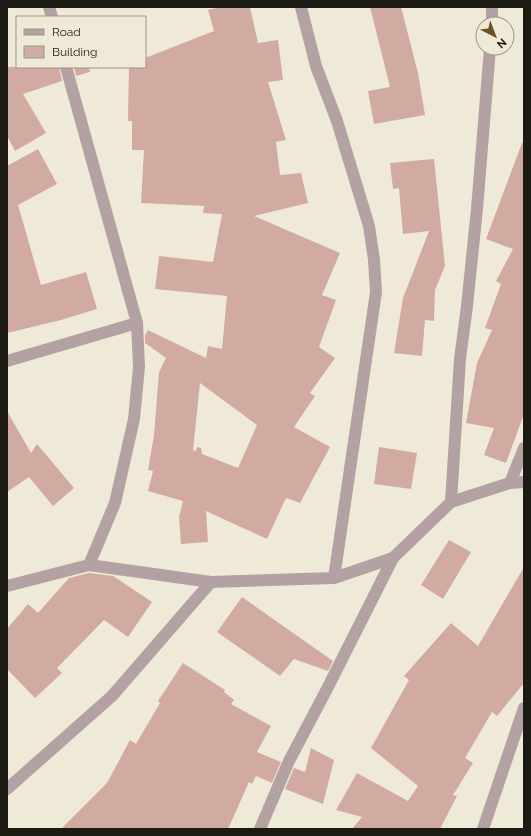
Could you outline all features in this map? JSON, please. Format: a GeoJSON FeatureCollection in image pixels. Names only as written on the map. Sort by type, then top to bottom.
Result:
{"type":"FeatureCollection","features":[{"type":"Feature","properties":{"kind":"street"},"geometry":{"type":"LineString","coordinates":[[301,7],[316,66],[337,121],[369,226],[374,260],[376,292],[334,578]]}},
{"type":"Feature","properties":{"kind":"street"},"geometry":{"type":"LineString","coordinates":[[451,502],[460,359],[477,209],[489,56]]}},
{"type":"Feature","properties":{"kind":"street"},"geometry":{"type":"LineString","coordinates":[[66,68],[136,323],[139,367],[134,418],[115,503],[103,528],[89,565]]}},
{"type":"Feature","properties":{"kind":"street"},"geometry":{"type":"LineString","coordinates":[[7,361],[136,323]]}},
{"type":"Feature","properties":{"kind":"street"},"geometry":{"type":"LineString","coordinates":[[510,483],[524,448]]}},
{"type":"Feature","properties":{"kind":"street"},"geometry":{"type":"LineString","coordinates":[[260,829],[290,761],[393,558],[451,502],[510,483],[524,482]]}},
{"type":"Feature","properties":{"kind":"street"},"geometry":{"type":"LineString","coordinates":[[7,586],[89,565],[211,582],[334,578],[393,558]]}},
{"type":"Feature","properties":{"kind":"street"},"geometry":{"type":"LineString","coordinates":[[7,788],[112,696],[211,582]]}},
{"type":"Feature","properties":{"kind":"street"},"geometry":{"type":"LineString","coordinates":[[483,829],[524,708]]}},
{"type":"Feature","properties":{"kind":"building"},"geometry":{"type":"Polygon","coordinates":[[[221,7],[250,7],[258,43],[278,40],[283,80],[268,82],[286,140],[276,142],[280,175],[301,173],[308,203],[254,216],[340,253],[322,295],[336,300],[319,347],[335,358],[310,393],[315,396],[294,427],[330,447],[300,503],[286,498],[267,539],[206,511],[208,542],[181,544],[179,517],[183,501],[148,491],[153,471],[148,470],[154,435],[159,372],[166,358],[145,343],[145,335],[148,330],[206,358],[208,346],[222,349],[227,296],[155,289],[159,256],[213,262],[222,214],[203,213],[204,206],[141,203],[144,150],[132,150],[132,121],[128,121],[129,68],[146,68],[146,58],[214,31],[208,10],[221,7]],[[200,383],[193,450],[196,451],[197,447],[201,448],[202,454],[238,468],[257,425],[200,383]]]}},
{"type":"Feature","properties":{"kind":"building"},"geometry":{"type":"Polygon","coordinates":[[[370,7],[401,7],[418,73],[425,115],[374,124],[368,91],[390,87],[370,7]]]}},
{"type":"Feature","properties":{"kind":"building"},"geometry":{"type":"Polygon","coordinates":[[[7,67],[59,68],[62,81],[23,94],[46,133],[15,151],[7,136],[7,67]]]}},
{"type":"Feature","properties":{"kind":"building"},"geometry":{"type":"Polygon","coordinates":[[[74,68],[89,68],[90,72],[76,76],[74,68]]]}},
{"type":"Feature","properties":{"kind":"building"},"geometry":{"type":"Polygon","coordinates":[[[522,143],[524,143],[524,414],[506,463],[484,455],[494,428],[466,423],[477,363],[492,330],[485,328],[501,284],[496,281],[513,249],[486,239],[522,143]]]}},
{"type":"Feature","properties":{"kind":"building"},"geometry":{"type":"Polygon","coordinates":[[[38,149],[57,184],[18,205],[41,285],[86,272],[97,309],[61,320],[7,333],[7,166],[38,149]]]}},
{"type":"Feature","properties":{"kind":"building"},"geometry":{"type":"Polygon","coordinates":[[[434,159],[445,266],[435,290],[434,321],[425,320],[422,356],[394,353],[403,298],[429,231],[403,234],[399,188],[393,189],[390,163],[434,159]]]}},
{"type":"Feature","properties":{"kind":"building"},"geometry":{"type":"Polygon","coordinates":[[[7,411],[31,453],[37,444],[74,488],[53,506],[29,477],[7,492],[7,411]]]}},
{"type":"Feature","properties":{"kind":"building"},"geometry":{"type":"Polygon","coordinates":[[[379,447],[417,453],[411,489],[374,484],[379,447]]]}},
{"type":"Feature","properties":{"kind":"building"},"geometry":{"type":"Polygon","coordinates":[[[449,540],[471,552],[443,599],[421,585],[449,540]]]}},
{"type":"Feature","properties":{"kind":"building"},"geometry":{"type":"Polygon","coordinates":[[[524,567],[524,683],[497,716],[492,712],[465,758],[473,763],[453,795],[457,796],[440,829],[352,829],[362,817],[336,810],[357,773],[408,801],[418,786],[371,748],[409,680],[404,676],[451,623],[478,646],[524,567]]]}},
{"type":"Feature","properties":{"kind":"building"},"geometry":{"type":"Polygon","coordinates":[[[89,573],[113,576],[152,602],[128,637],[104,620],[57,668],[62,673],[35,698],[7,669],[7,629],[28,604],[38,613],[69,578],[89,573]]]}},
{"type":"Feature","properties":{"kind":"building"},"geometry":{"type":"Polygon","coordinates":[[[242,597],[333,661],[328,671],[294,659],[280,676],[217,632],[242,597]]]}},
{"type":"Feature","properties":{"kind":"building"},"geometry":{"type":"Polygon","coordinates":[[[183,663],[225,690],[224,692],[234,700],[231,704],[271,726],[257,752],[281,762],[272,783],[256,776],[252,784],[249,782],[228,829],[61,829],[107,783],[130,740],[136,744],[160,703],[158,701],[183,663]]]}},
{"type":"Feature","properties":{"kind":"building"},"geometry":{"type":"Polygon","coordinates":[[[311,748],[334,760],[323,804],[285,789],[294,768],[305,772],[311,748]]]}}]}
